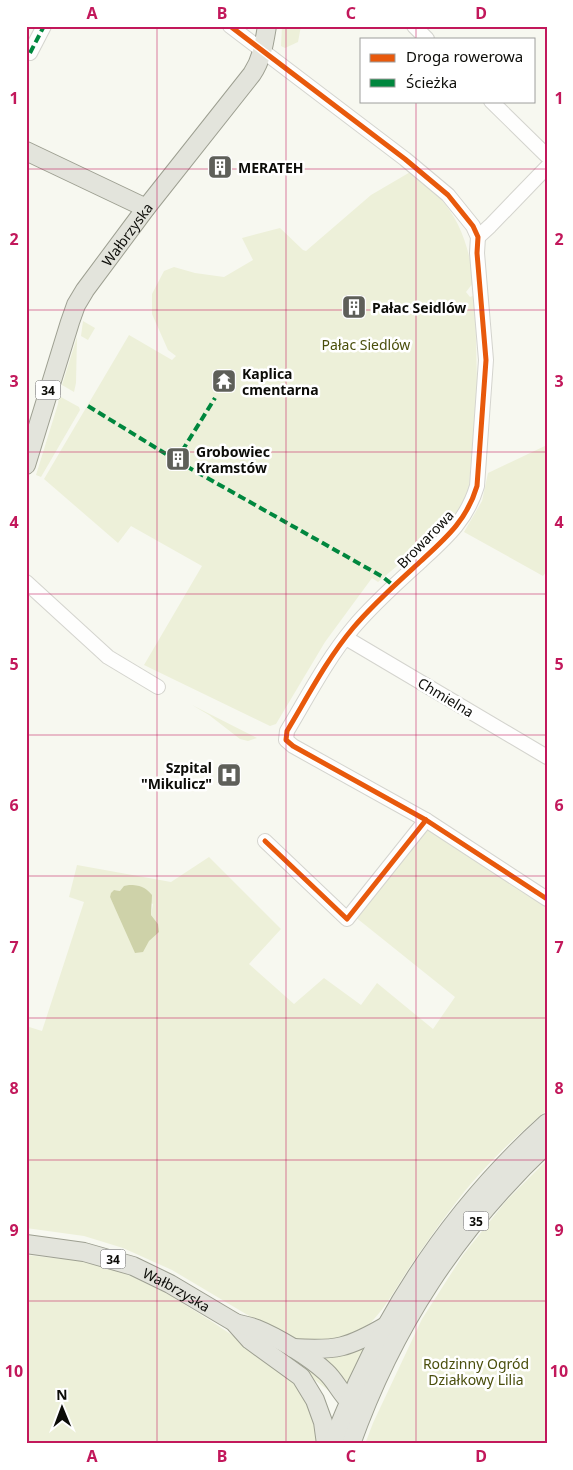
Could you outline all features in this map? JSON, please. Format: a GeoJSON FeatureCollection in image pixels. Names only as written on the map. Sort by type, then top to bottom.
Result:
{"type":"FeatureCollection","features":[{"type":"Feature","properties":{"kind":"main road","name":"Wałbrzyska"},"geometry":{"type":"LineString","coordinates":[[26,465],[52,377],[76,306],[85,290],[146,208],[241,90],[255,69],[263,51],[267,26]]}},
{"type":"Feature","properties":{"kind":"main road"},"geometry":{"type":"LineString","coordinates":[[26,151],[146,208]]}},
{"type":"Feature","properties":{"kind":"main road","name":"35"},"geometry":{"type":"LineString","coordinates":[[351,1444],[356,1406],[386,1326],[422,1268],[452,1226],[498,1171],[547,1123]]}},
{"type":"Feature","properties":{"kind":"main road","name":"35"},"geometry":{"type":"LineString","coordinates":[[332,1444],[397,1336],[446,1260],[501,1191],[547,1144]]}},
{"type":"Feature","properties":{"kind":"main road","name":"Wałbrzyska"},"geometry":{"type":"LineString","coordinates":[[26,1244],[84,1252],[133,1266],[170,1284],[235,1323],[257,1329],[293,1348],[325,1371],[356,1406]]}},
{"type":"Feature","properties":{"kind":"main road","name":"Wałbrzyska"},"geometry":{"type":"LineString","coordinates":[[235,1323],[250,1340],[301,1377],[315,1400],[323,1422],[326,1444]]}},
{"type":"Feature","properties":{"kind":"main road"},"geometry":{"type":"LineString","coordinates":[[293,1348],[322,1350],[344,1347],[360,1341],[386,1326]]}},
{"type":"Feature","properties":{"kind":"main road"},"geometry":{"type":"LineString","coordinates":[[301,1377],[329,1396],[356,1406]]}},
{"type":"Feature","properties":{"kind":"street"},"geometry":{"type":"LineString","coordinates":[[30,53],[44,26]]}},
{"type":"Feature","properties":{"kind":"street"},"geometry":{"type":"LineString","coordinates":[[230,26],[406,159],[448,195],[473,226],[478,237],[547,167]]}},
{"type":"Feature","properties":{"kind":"street"},"geometry":{"type":"LineString","coordinates":[[414,26],[426,38]]}},
{"type":"Feature","properties":{"kind":"street"},"geometry":{"type":"LineString","coordinates":[[492,102],[547,156]]}},
{"type":"Feature","properties":{"kind":"street","name":"Browarowa"},"geometry":{"type":"LineString","coordinates":[[426,820],[293,746],[286,740],[287,731],[315,683],[354,627],[394,586],[455,529],[473,500],[477,486],[486,360],[477,253],[478,237]]}},
{"type":"Feature","properties":{"kind":"street"},"geometry":{"type":"LineString","coordinates":[[26,582],[108,657],[158,687]]}},
{"type":"Feature","properties":{"kind":"street","name":"Chmielna"},"geometry":{"type":"LineString","coordinates":[[346,638],[547,757]]}},
{"type":"Feature","properties":{"kind":"street"},"geometry":{"type":"LineString","coordinates":[[265,841],[347,919],[426,820],[547,899]]}},
{"type":"Feature","properties":{"kind":"green space"},"geometry":{"type":"Polygon","coordinates":[[[282,26],[301,26],[298,42],[285,48],[281,46],[282,26]]]}},
{"type":"Feature","properties":{"kind":"green space","name":"Pałac Siedlów"},"geometry":{"type":"Polygon","coordinates":[[[412,171],[440,198],[454,217],[464,238],[472,272],[473,283],[466,292],[470,297],[475,295],[477,385],[469,486],[466,498],[451,523],[448,523],[378,582],[372,578],[325,642],[276,724],[270,726],[144,665],[202,566],[131,526],[118,543],[44,479],[129,335],[172,360],[176,356],[168,350],[152,314],[152,294],[164,271],[174,267],[195,273],[224,277],[253,260],[242,238],[280,228],[306,251],[371,195],[412,171]]]}},
{"type":"Feature","properties":{"kind":"green space"},"geometry":{"type":"Polygon","coordinates":[[[83,321],[95,328],[88,340],[81,336],[83,321]]]}},
{"type":"Feature","properties":{"kind":"green space"},"geometry":{"type":"Polygon","coordinates":[[[77,337],[76,383],[74,392],[62,385],[77,337]]]}},
{"type":"Feature","properties":{"kind":"green space"},"geometry":{"type":"Polygon","coordinates":[[[59,396],[79,407],[80,410],[41,477],[36,475],[59,396]]]}},
{"type":"Feature","properties":{"kind":"green space"},"geometry":{"type":"Polygon","coordinates":[[[547,445],[547,571],[543,576],[464,532],[482,501],[488,473],[547,445]]]}},
{"type":"Feature","properties":{"kind":"green space"},"geometry":{"type":"Polygon","coordinates":[[[192,705],[257,738],[248,741],[240,739],[209,715],[192,705]]]}},
{"type":"Feature","properties":{"kind":"green space"},"geometry":{"type":"Polygon","coordinates":[[[425,828],[547,907],[547,1110],[496,1156],[461,1195],[373,1320],[349,1337],[331,1341],[313,1342],[286,1338],[172,1270],[123,1248],[84,1236],[26,1228],[26,1026],[42,1031],[84,902],[69,897],[77,865],[171,882],[209,857],[281,929],[249,964],[294,1004],[324,978],[361,1005],[377,983],[433,1029],[455,997],[354,916],[425,828]],[[114,890],[110,897],[120,917],[149,941],[158,924],[151,915],[153,904],[114,890]]]}},
{"type":"Feature","properties":{"kind":"green space","name":"Rodzinny Ogród Działkowy Lilia"},"geometry":{"type":"Polygon","coordinates":[[[547,1160],[547,1444],[365,1444],[422,1319],[463,1255],[506,1201],[547,1160]]]}},
{"type":"Feature","properties":{"kind":"green space"},"geometry":{"type":"Polygon","coordinates":[[[26,1255],[82,1261],[108,1267],[166,1293],[211,1321],[298,1384],[312,1410],[318,1444],[26,1444],[26,1255]]]}},
{"type":"Feature","properties":{"kind":"green space"},"geometry":{"type":"Polygon","coordinates":[[[246,1327],[310,1365],[338,1397],[329,1391],[246,1327]]]}},
{"type":"Feature","properties":{"kind":"green space"},"geometry":{"type":"Polygon","coordinates":[[[370,1340],[347,1387],[323,1357],[370,1340]]]}},
{"type":"Feature","properties":{"kind":"shaded area"},"geometry":{"type":"Polygon","coordinates":[[[124,886],[142,887],[152,895],[151,915],[158,924],[159,932],[149,941],[143,952],[135,953],[110,897],[114,890],[120,891],[124,886]]]}},
{"type":"Feature","properties":{"kind":"marked path"},"geometry":{"type":"LineString","coordinates":[[30,53],[44,26]]}},
{"type":"Feature","properties":{"kind":"marked path"},"geometry":{"type":"LineString","coordinates":[[182,451],[215,398]]}},
{"type":"Feature","properties":{"kind":"marked path"},"geometry":{"type":"LineString","coordinates":[[88,406],[166,454]]}},
{"type":"Feature","properties":{"kind":"marked path"},"geometry":{"type":"LineString","coordinates":[[186,466],[383,577],[394,586]]}},
{"type":"Feature","properties":{"kind":"cycle path"},"geometry":{"type":"LineString","coordinates":[[230,26],[405,159],[448,195],[473,226],[478,237],[477,253],[486,360],[477,486],[473,498],[455,528],[377,602],[344,640],[318,678],[287,731],[286,740],[293,746],[426,820],[547,899]]}},
{"type":"Feature","properties":{"kind":"cycle path"},"geometry":{"type":"LineString","coordinates":[[265,841],[347,919],[426,820]]}},
{"type":"Feature","properties":{"kind":"place","name":"MERATEH"},"geometry":{"type":"Point","coordinates":[220,167]}},
{"type":"Feature","properties":{"kind":"place","name":"Pałac Seidlów"},"geometry":{"type":"Point","coordinates":[354,307]}},
{"type":"Feature","properties":{"kind":"place","name":"Kaplica cmentarna"},"geometry":{"type":"Point","coordinates":[224,381]}},
{"type":"Feature","properties":{"kind":"place","name":"Grobowiec Kramstów"},"geometry":{"type":"Point","coordinates":[178,459]}},
{"type":"Feature","properties":{"kind":"place","name":"Szpital \"Mikulicz\""},"geometry":{"type":"Point","coordinates":[229,775]}}]}
